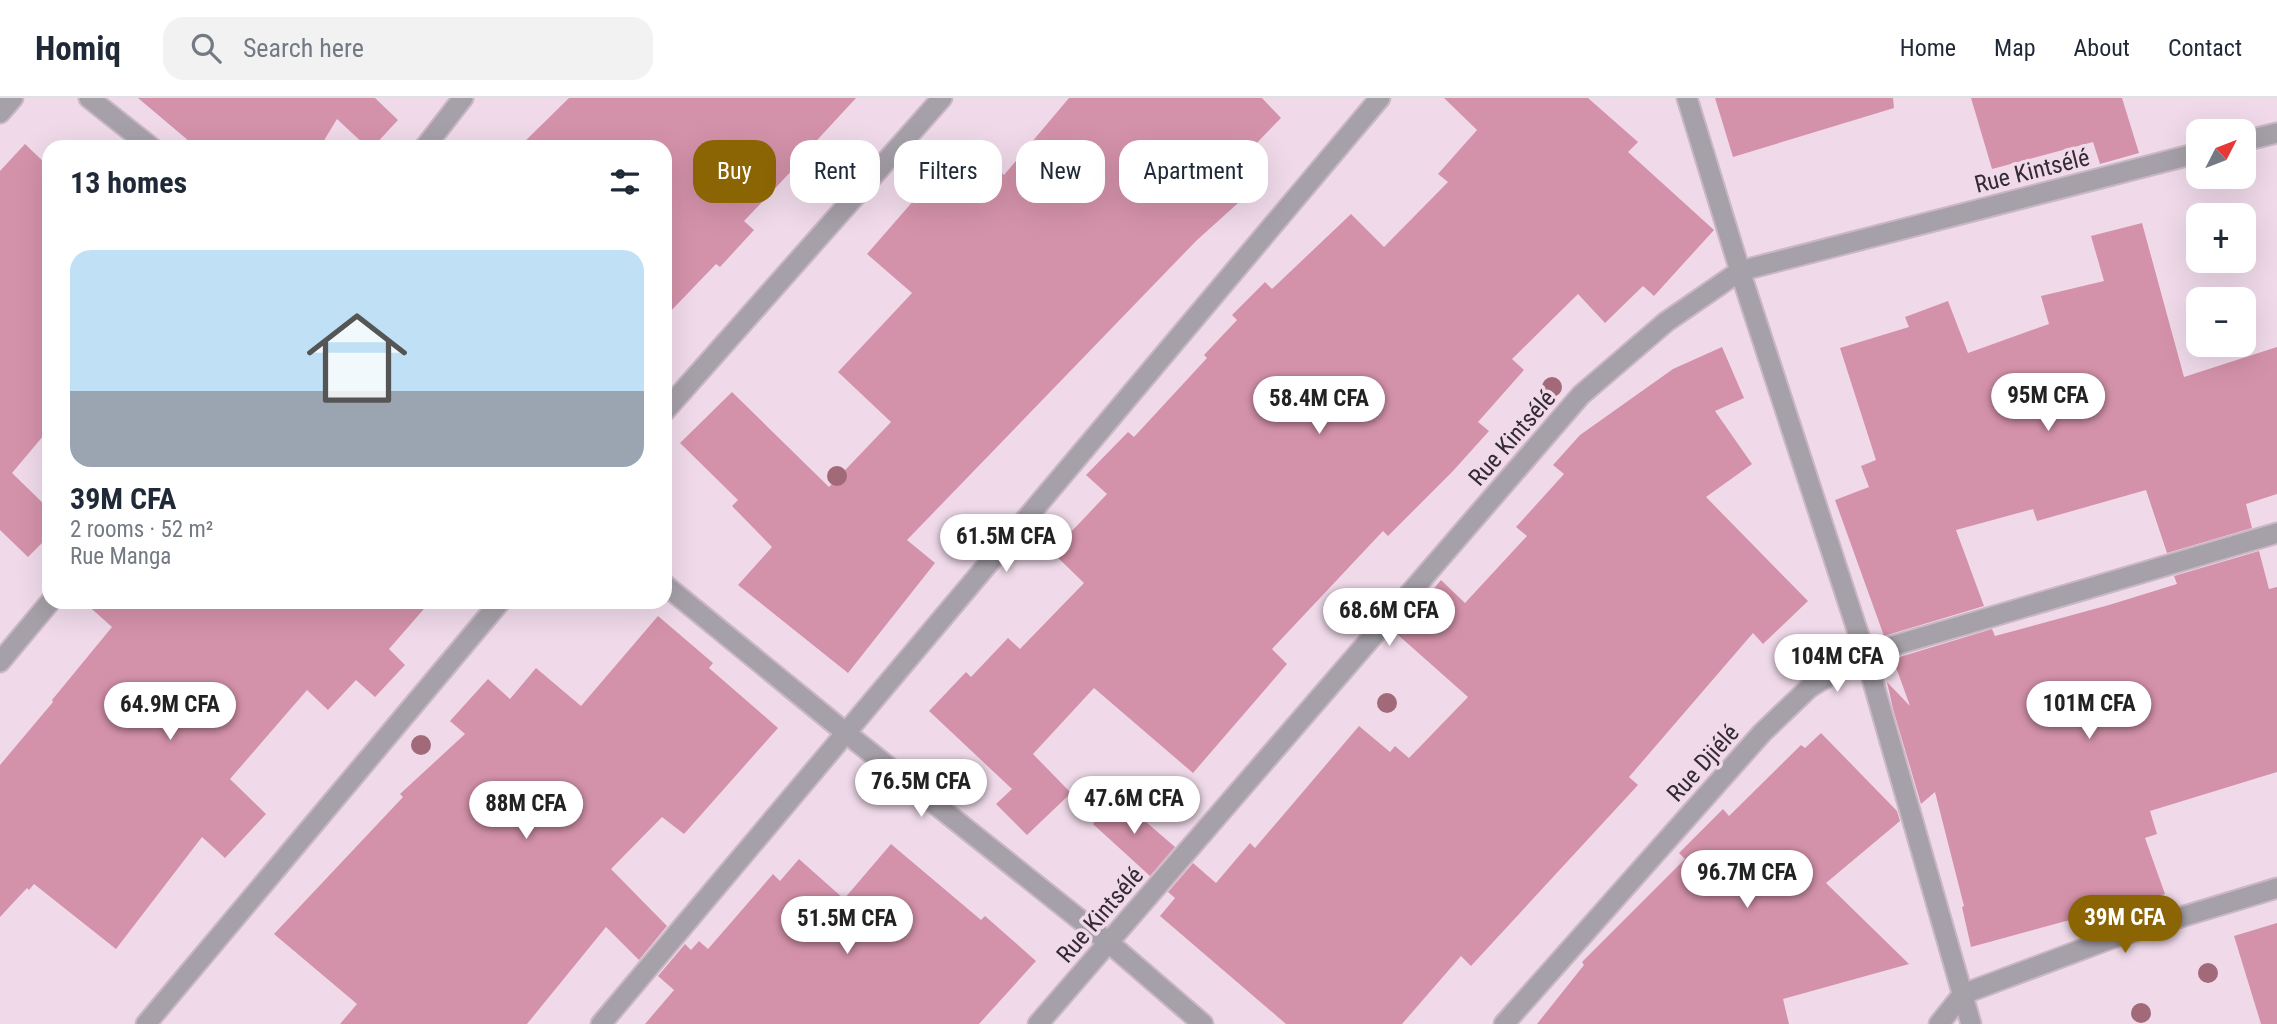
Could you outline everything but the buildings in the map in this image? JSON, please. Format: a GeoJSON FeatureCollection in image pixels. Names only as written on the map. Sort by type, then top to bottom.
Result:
{"type":"FeatureCollection","features":[{"type":"Feature","properties":{"kind":"street"},"geometry":{"type":"LineString","coordinates":[[0,113],[13,98]]}},
{"type":"Feature","properties":{"kind":"street"},"geometry":{"type":"LineString","coordinates":[[89,98],[141,140]]}},
{"type":"Feature","properties":{"kind":"street"},"geometry":{"type":"LineString","coordinates":[[430,140],[463,98]]}},
{"type":"Feature","properties":{"kind":"street"},"geometry":{"type":"LineString","coordinates":[[672,403],[942,98]]}},
{"type":"Feature","properties":{"kind":"street"},"geometry":{"type":"LineString","coordinates":[[601,1024],[1380,98]]}},
{"type":"Feature","properties":{"kind":"street"},"geometry":{"type":"LineString","coordinates":[[1687,98],[1865,654],[1971,1024]]}},
{"type":"Feature","properties":{"kind":"street"},"geometry":{"type":"LineString","coordinates":[[2256,138],[2277,133]]}},
{"type":"Feature","properties":{"kind":"street","name":"Rue Kintsélé"},"geometry":{"type":"LineString","coordinates":[[1038,1024],[1581,395],[1665,322],[1741,271],[2186,156]]}},
{"type":"Feature","properties":{"kind":"street","name":"Rue Djiélé"},"geometry":{"type":"LineString","coordinates":[[1504,1024],[1762,733],[1809,688],[1865,654],[2277,533]]}},
{"type":"Feature","properties":{"kind":"street"},"geometry":{"type":"LineString","coordinates":[[672,591],[1108,943],[1203,1024]]}},
{"type":"Feature","properties":{"kind":"street"},"geometry":{"type":"LineString","coordinates":[[0,662],[45,609]]}},
{"type":"Feature","properties":{"kind":"street"},"geometry":{"type":"LineString","coordinates":[[146,1024],[494,609]]}},
{"type":"Feature","properties":{"kind":"street"},"geometry":{"type":"LineString","coordinates":[[1939,1024],[1963,994],[2118,936],[2277,888]]}}]}
